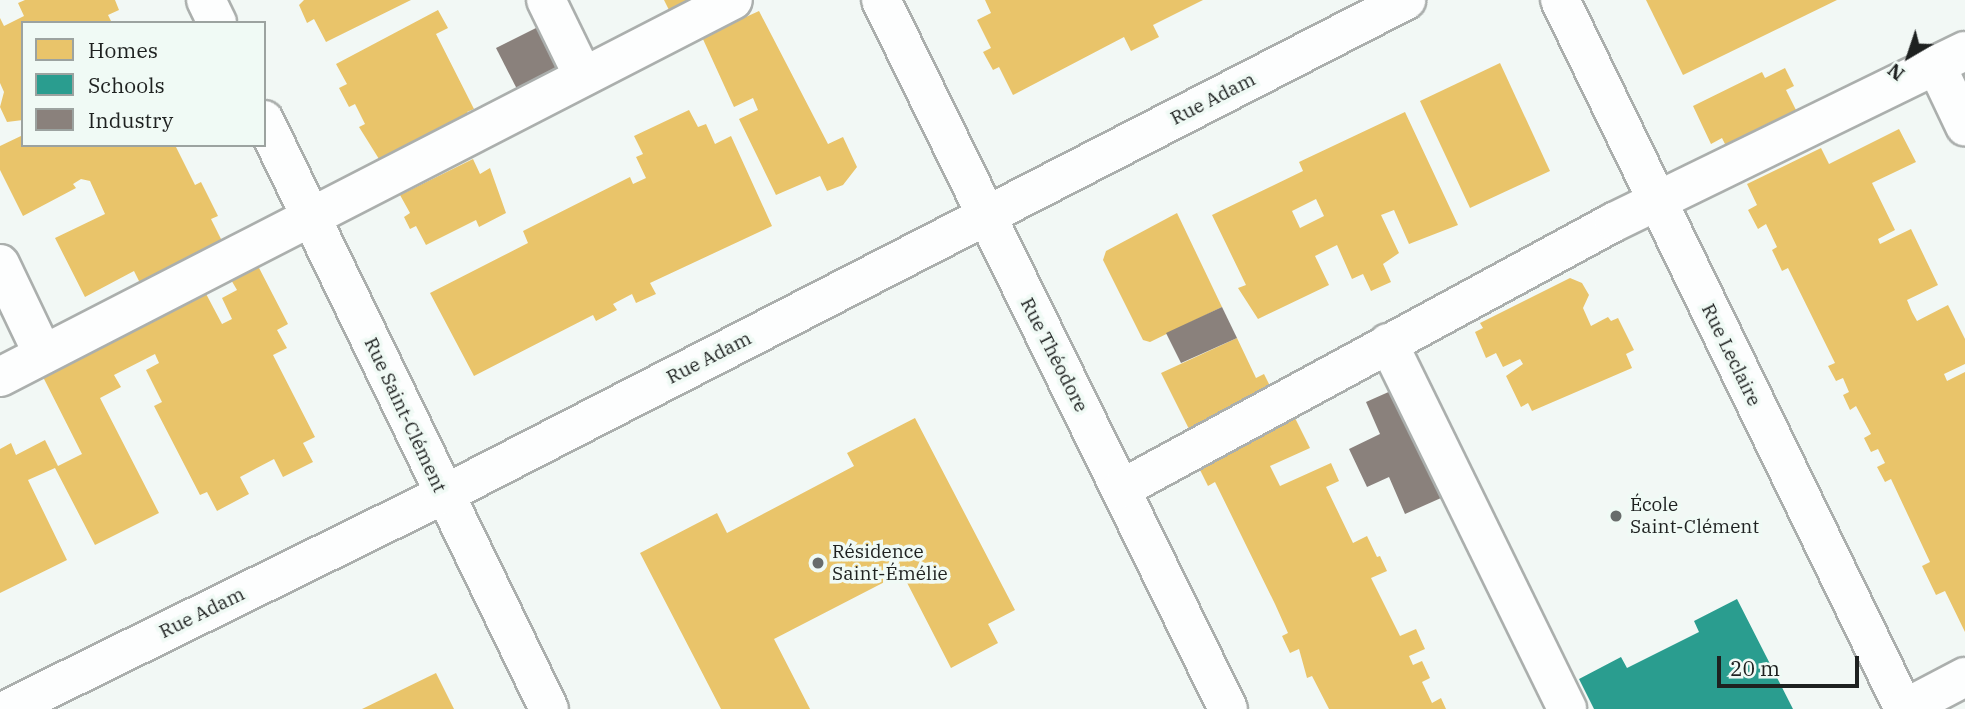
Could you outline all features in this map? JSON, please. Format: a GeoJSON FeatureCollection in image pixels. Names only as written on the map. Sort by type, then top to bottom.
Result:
{"type":"FeatureCollection","features":[{"type":"Feature","properties":{"kind":"street"},"geometry":{"type":"LineString","coordinates":[[206,0],[216,21]]}},
{"type":"Feature","properties":{"kind":"street"},"geometry":{"type":"LineString","coordinates":[[546,0],[583,76]]}},
{"type":"Feature","properties":{"kind":"street"},"geometry":{"type":"LineString","coordinates":[[0,377],[310,215],[733,0]]}},
{"type":"Feature","properties":{"kind":"street","name":"Rue Théodore"},"geometry":{"type":"LineString","coordinates":[[881,0],[984,216],[1228,709]]}},
{"type":"Feature","properties":{"kind":"street","name":"Rue Adam"},"geometry":{"type":"LineString","coordinates":[[8,709],[443,495],[1406,0]]}},
{"type":"Feature","properties":{"kind":"street","name":"Rue Leclaire"},"geometry":{"type":"LineString","coordinates":[[1560,0],[1904,709]]}},
{"type":"Feature","properties":{"kind":"street"},"geometry":{"type":"LineString","coordinates":[[1121,489],[1388,343],[1657,203],[1951,58],[1965,126]]}},
{"type":"Feature","properties":{"kind":"street","name":"Rue Saint-Clément"},"geometry":{"type":"LineString","coordinates":[[266,124],[443,495],[550,709]]}},
{"type":"Feature","properties":{"kind":"street"},"geometry":{"type":"LineString","coordinates":[[0,264],[43,355]]}},
{"type":"Feature","properties":{"kind":"street"},"geometry":{"type":"LineString","coordinates":[[1388,343],[1567,709]]}},
{"type":"Feature","properties":{"kind":"street"},"geometry":{"type":"LineString","coordinates":[[1904,709],[1965,677]]}},
{"type":"Feature","properties":{"kind":"building: Homes"},"geometry":{"type":"Polygon","coordinates":[[[25,0],[115,0],[119,10],[108,15],[111,21],[21,21],[21,120],[7,122],[0,107],[4,92],[0,83],[0,18],[4,26],[24,16],[18,3],[25,0]]]}},
{"type":"Feature","properties":{"kind":"building: Homes"},"geometry":{"type":"Polygon","coordinates":[[[304,0],[411,0],[326,42],[314,19],[307,23],[299,5],[304,0]]]}},
{"type":"Feature","properties":{"kind":"building: Homes"},"geometry":{"type":"Polygon","coordinates":[[[664,0],[705,0],[672,16],[664,0]]]}},
{"type":"Feature","properties":{"kind":"building: Homes"},"geometry":{"type":"Polygon","coordinates":[[[985,0],[1203,0],[1153,25],[1159,37],[1131,51],[1124,37],[1013,95],[999,67],[993,70],[983,52],[991,48],[977,20],[991,13],[985,0]]]}},
{"type":"Feature","properties":{"kind":"building: Homes"},"geometry":{"type":"Polygon","coordinates":[[[1646,0],[1837,0],[1683,75],[1646,0]]]}},
{"type":"Feature","properties":{"kind":"building: Homes"},"geometry":{"type":"Polygon","coordinates":[[[438,10],[448,28],[436,34],[474,109],[467,112],[472,123],[384,167],[359,127],[365,124],[355,104],[349,107],[339,88],[347,84],[336,64],[438,10]]]}},
{"type":"Feature","properties":{"kind":"building: Homes"},"geometry":{"type":"Polygon","coordinates":[[[759,11],[828,144],[843,137],[857,167],[843,185],[827,191],[820,176],[776,195],[739,119],[758,110],[753,98],[734,107],[702,37],[759,11]]]}},
{"type":"Feature","properties":{"kind":"building: Homes"},"geometry":{"type":"Polygon","coordinates":[[[1500,63],[1550,171],[1470,208],[1420,101],[1500,63]]]}},
{"type":"Feature","properties":{"kind":"building: Homes"},"geometry":{"type":"Polygon","coordinates":[[[1785,68],[1794,86],[1786,90],[1800,118],[1729,152],[1722,138],[1711,144],[1693,106],[1762,72],[1765,78],[1785,68]]]}},
{"type":"Feature","properties":{"kind":"building: Homes"},"geometry":{"type":"Polygon","coordinates":[[[689,110],[698,127],[706,124],[715,144],[731,136],[772,226],[650,283],[656,294],[636,303],[632,294],[613,304],[617,310],[596,321],[593,315],[474,376],[430,293],[528,243],[523,231],[630,177],[633,184],[646,178],[636,157],[643,154],[634,136],[689,110]]]}},
{"type":"Feature","properties":{"kind":"building: Homes"},"geometry":{"type":"Polygon","coordinates":[[[1405,112],[1458,225],[1409,244],[1394,210],[1381,215],[1399,253],[1383,264],[1391,282],[1371,291],[1363,274],[1352,279],[1337,245],[1315,256],[1329,285],[1258,319],[1238,288],[1246,285],[1212,215],[1303,171],[1299,162],[1405,112]],[[1316,199],[1292,211],[1300,228],[1324,216],[1316,199]]]}},
{"type":"Feature","properties":{"kind":"building: Homes"},"geometry":{"type":"Polygon","coordinates":[[[1899,129],[1916,162],[1872,183],[1895,230],[1878,239],[1880,244],[1911,229],[1938,285],[1907,300],[1912,312],[1917,321],[1948,305],[1965,339],[1965,364],[1944,374],[1947,381],[1965,372],[1965,632],[1945,591],[1936,595],[1922,566],[1930,562],[1891,479],[1885,482],[1877,467],[1885,463],[1878,449],[1871,452],[1864,438],[1871,434],[1856,406],[1850,410],[1843,395],[1849,392],[1843,378],[1836,381],[1828,366],[1835,363],[1788,268],[1782,271],[1772,250],[1777,247],[1766,224],[1758,229],[1748,210],[1757,205],[1747,184],[1821,148],[1829,164],[1899,129]]]}},
{"type":"Feature","properties":{"kind":"building: Homes"},"geometry":{"type":"Polygon","coordinates":[[[21,136],[21,147],[176,147],[195,185],[201,182],[218,216],[211,219],[225,247],[144,291],[134,271],[85,297],[55,238],[105,214],[90,181],[81,179],[73,184],[76,188],[23,216],[0,170],[0,146],[21,136]]]}},
{"type":"Feature","properties":{"kind":"building: Homes"},"geometry":{"type":"Polygon","coordinates":[[[473,159],[480,174],[490,168],[506,213],[479,227],[476,220],[426,245],[416,226],[410,229],[404,217],[410,213],[400,195],[473,159]]]}},
{"type":"Feature","properties":{"kind":"building: Homes"},"geometry":{"type":"Polygon","coordinates":[[[1177,213],[1222,307],[1150,342],[1143,340],[1103,260],[1106,251],[1177,213]]]}},
{"type":"Feature","properties":{"kind":"building: Homes"},"geometry":{"type":"Polygon","coordinates":[[[257,264],[288,324],[277,330],[287,348],[273,355],[315,437],[303,443],[313,462],[283,477],[274,459],[240,477],[249,494],[217,511],[207,492],[200,495],[154,406],[162,402],[146,370],[159,363],[155,354],[114,375],[121,387],[100,398],[159,513],[95,545],[55,468],[28,480],[67,560],[0,593],[0,449],[11,443],[16,455],[45,440],[58,466],[82,454],[41,373],[204,290],[222,324],[232,319],[222,298],[237,290],[230,278],[257,264]]]}},
{"type":"Feature","properties":{"kind":"building: Homes"},"geometry":{"type":"Polygon","coordinates":[[[1570,278],[1582,283],[1589,295],[1583,308],[1591,326],[1608,317],[1611,321],[1618,318],[1634,350],[1626,354],[1632,368],[1532,411],[1528,403],[1521,407],[1506,376],[1523,364],[1520,359],[1503,367],[1496,353],[1486,358],[1475,332],[1483,328],[1480,323],[1570,278]]]}},
{"type":"Feature","properties":{"kind":"building: Homes"},"geometry":{"type":"Polygon","coordinates":[[[1237,338],[1256,378],[1264,374],[1273,392],[1191,433],[1161,373],[1237,338]]]}},
{"type":"Feature","properties":{"kind":"building: Homes","name":"Résidence Saint-Émélie"},"geometry":{"type":"Polygon","coordinates":[[[915,418],[1015,610],[988,624],[998,643],[951,668],[902,573],[774,639],[810,709],[721,709],[640,553],[717,513],[727,533],[854,466],[847,453],[915,418]]]}},
{"type":"Feature","properties":{"kind":"building: Homes"},"geometry":{"type":"Polygon","coordinates":[[[1295,418],[1310,448],[1270,466],[1280,486],[1331,463],[1339,481],[1326,487],[1353,543],[1367,536],[1377,557],[1380,556],[1387,571],[1371,578],[1400,636],[1416,629],[1425,649],[1409,656],[1413,665],[1422,661],[1430,678],[1422,682],[1432,703],[1441,698],[1446,709],[1329,709],[1312,676],[1307,678],[1299,649],[1290,653],[1282,636],[1288,633],[1215,482],[1208,486],[1198,466],[1295,418]]]}},
{"type":"Feature","properties":{"kind":"building: Homes"},"geometry":{"type":"Polygon","coordinates":[[[436,673],[454,709],[362,709],[436,673]]]}},
{"type":"Feature","properties":{"kind":"building: Schools"},"geometry":{"type":"Polygon","coordinates":[[[1737,599],[1793,709],[1594,709],[1579,679],[1621,657],[1627,668],[1699,632],[1694,621],[1737,599]]]}},
{"type":"Feature","properties":{"kind":"building: Industry"},"geometry":{"type":"Polygon","coordinates":[[[538,27],[560,72],[519,93],[496,48],[538,27]]]}},
{"type":"Feature","properties":{"kind":"building: Industry"},"geometry":{"type":"Polygon","coordinates":[[[1222,307],[1237,338],[1181,363],[1166,333],[1222,307]]]}},
{"type":"Feature","properties":{"kind":"building: Industry"},"geometry":{"type":"Polygon","coordinates":[[[1393,390],[1441,498],[1405,514],[1389,477],[1367,487],[1349,449],[1380,434],[1366,402],[1393,390]]]}},
{"type":"Feature","properties":{"kind":"place","name":"École Saint-Clément"},"geometry":{"type":"Point","coordinates":[1616,516]}},
{"type":"Feature","properties":{"kind":"place","name":"Résidence Saint-Émélie"},"geometry":{"type":"Point","coordinates":[818,563]}}]}
